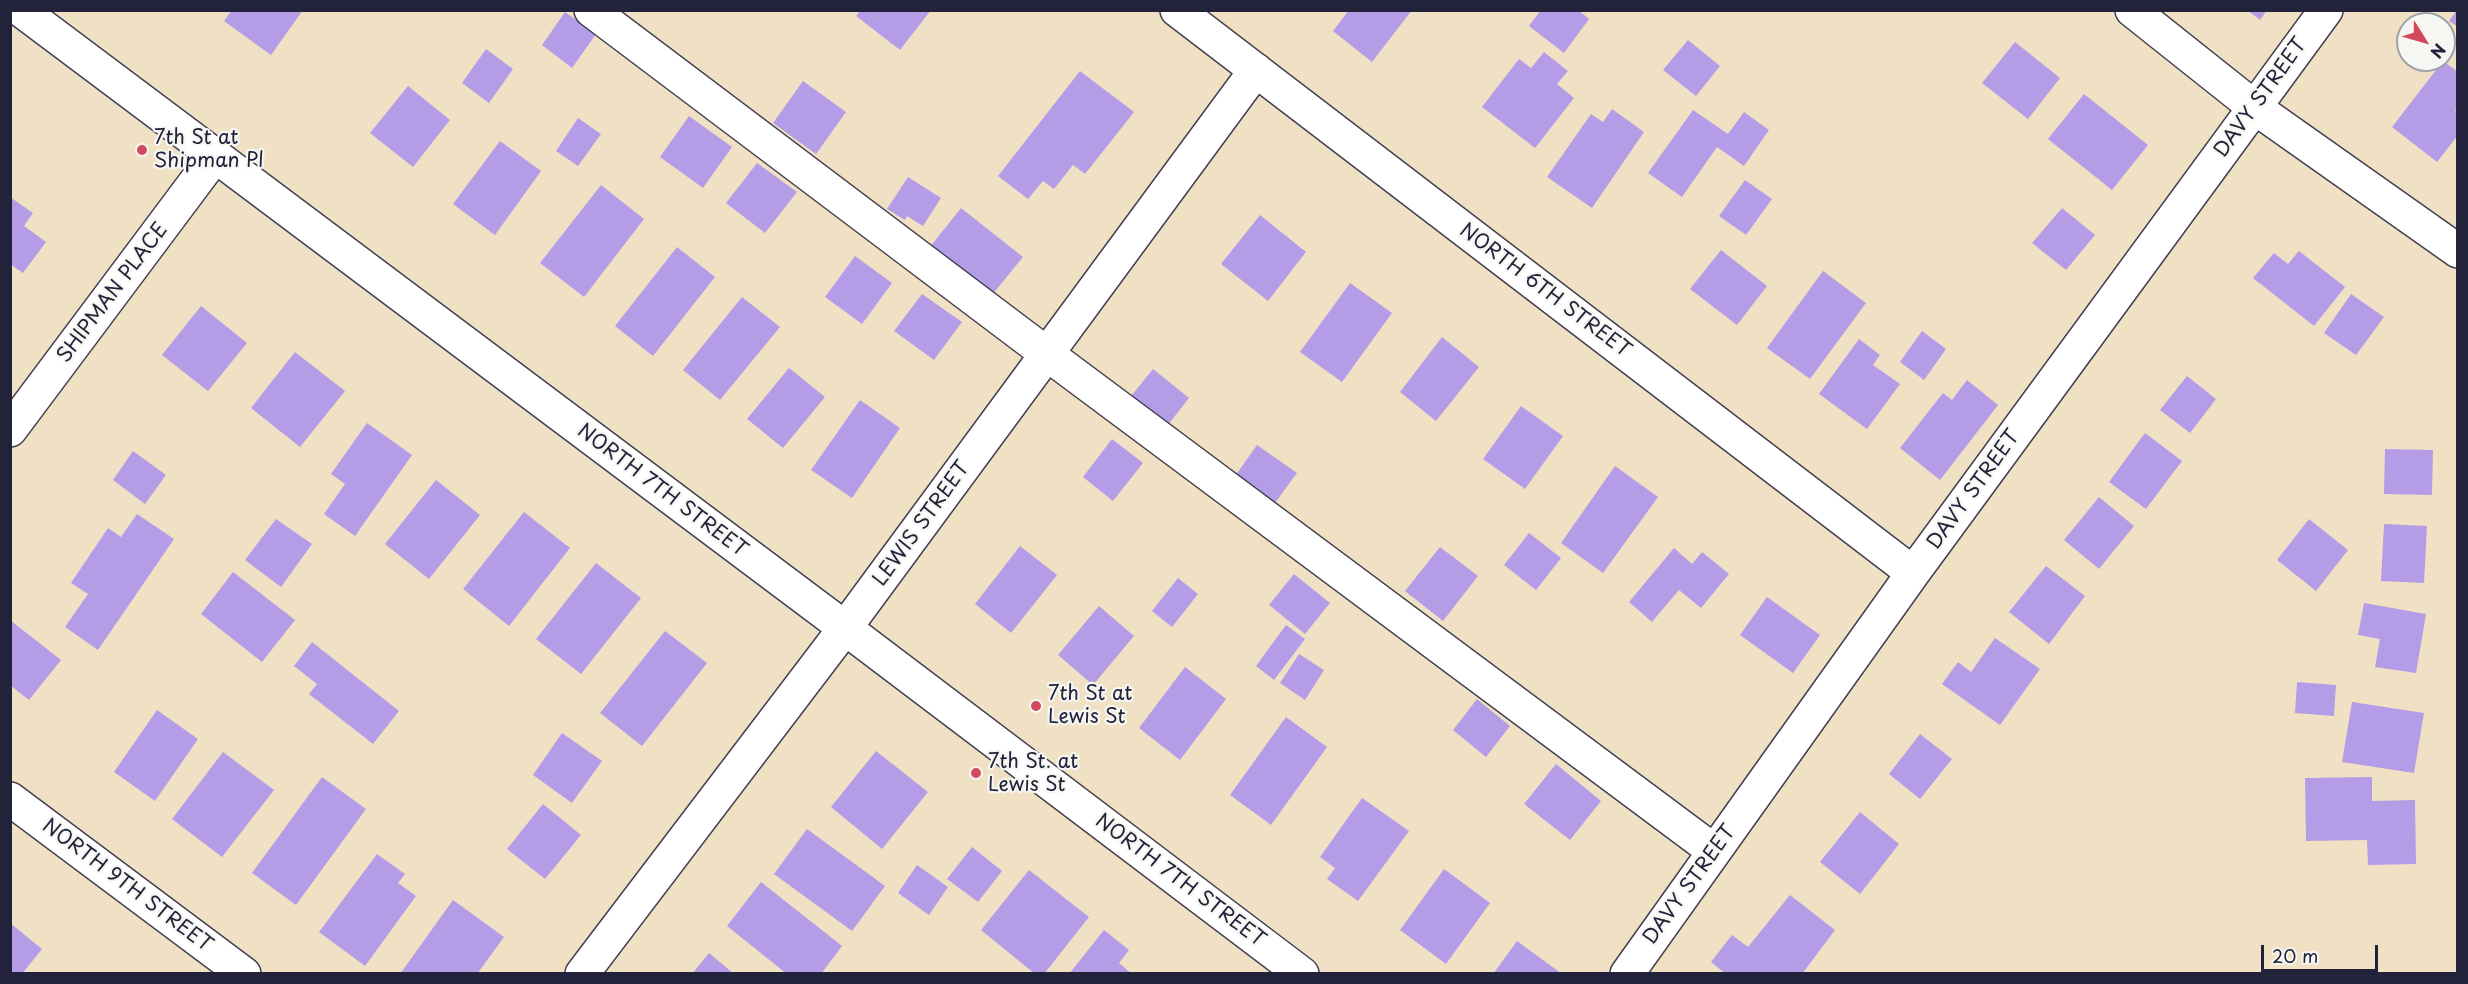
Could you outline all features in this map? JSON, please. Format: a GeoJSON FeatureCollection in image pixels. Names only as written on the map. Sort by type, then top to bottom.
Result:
{"type":"FeatureCollection","features":[{"type":"Feature","properties":{"kind":"street","name":"NORTH 7TH STREET"},"geometry":{"type":"LineString","coordinates":[[21,10],[846,628],[1302,974]]}},
{"type":"Feature","properties":{"kind":"street"},"geometry":{"type":"LineString","coordinates":[[591,10],[1047,354],[1714,851]]}},
{"type":"Feature","properties":{"kind":"street","name":"NORTH 6TH STREET"},"geometry":{"type":"LineString","coordinates":[[1177,10],[1913,573]]}},
{"type":"Feature","properties":{"kind":"street"},"geometry":{"type":"LineString","coordinates":[[2132,10],[2254,107],[2457,250]]}},
{"type":"Feature","properties":{"kind":"street","name":"DAVY STREET"},"geometry":{"type":"LineString","coordinates":[[1627,974],[1913,573],[2326,10]]}},
{"type":"Feature","properties":{"kind":"street","name":"LEWIS STREET"},"geometry":{"type":"LineString","coordinates":[[582,974],[846,628],[1256,70]]}},
{"type":"Feature","properties":{"kind":"street","name":"SHIPMAN PLACE"},"geometry":{"type":"LineString","coordinates":[[10,430],[215,156]]}},
{"type":"Feature","properties":{"kind":"street","name":"NORTH 9TH STREET"},"geometry":{"type":"LineString","coordinates":[[10,799],[244,974]]}},
{"type":"Feature","properties":{"kind":"building"},"geometry":{"type":"Polygon","coordinates":[[[232,10],[303,10],[271,55],[224,21],[232,10]]]}},
{"type":"Feature","properties":{"kind":"building"},"geometry":{"type":"Polygon","coordinates":[[[861,10],[931,10],[900,50],[856,16],[861,10]]]}},
{"type":"Feature","properties":{"kind":"building"},"geometry":{"type":"Polygon","coordinates":[[[1349,10],[1412,10],[1372,62],[1333,31],[1349,10]]]}},
{"type":"Feature","properties":{"kind":"building"},"geometry":{"type":"Polygon","coordinates":[[[1541,10],[1578,10],[1589,19],[1564,53],[1529,26],[1541,10]]]}},
{"type":"Feature","properties":{"kind":"building"},"geometry":{"type":"Polygon","coordinates":[[[2247,10],[2267,10],[2260,20],[2247,10]]]}},
{"type":"Feature","properties":{"kind":"building"},"geometry":{"type":"Polygon","coordinates":[[[2458,10],[2458,27],[2456,26],[2456,12],[2458,10]]]}},
{"type":"Feature","properties":{"kind":"building"},"geometry":{"type":"Polygon","coordinates":[[[565,12],[596,34],[572,68],[542,45],[565,12]]]}},
{"type":"Feature","properties":{"kind":"building"},"geometry":{"type":"Polygon","coordinates":[[[1688,40],[1720,66],[1696,96],[1663,70],[1688,40]]]}},
{"type":"Feature","properties":{"kind":"building"},"geometry":{"type":"Polygon","coordinates":[[[2015,42],[2060,78],[2028,119],[1982,83],[2015,42]]]}},
{"type":"Feature","properties":{"kind":"building"},"geometry":{"type":"Polygon","coordinates":[[[486,49],[513,69],[489,103],[462,83],[486,49]]]}},
{"type":"Feature","properties":{"kind":"building"},"geometry":{"type":"Polygon","coordinates":[[[1544,52],[1568,71],[1557,84],[1574,98],[1535,148],[1482,107],[1519,59],[1531,68],[1544,52]]]}},
{"type":"Feature","properties":{"kind":"building"},"geometry":{"type":"Polygon","coordinates":[[[1080,71],[1134,112],[1085,174],[1073,165],[1054,189],[1043,181],[1028,199],[998,176],[1080,71]]]}},
{"type":"Feature","properties":{"kind":"building"},"geometry":{"type":"Polygon","coordinates":[[[2434,72],[2458,72],[2458,108],[2455,111],[2458,113],[2458,135],[2437,162],[2392,127],[2434,72]]]}},
{"type":"Feature","properties":{"kind":"building"},"geometry":{"type":"Polygon","coordinates":[[[803,81],[846,112],[816,154],[773,123],[803,81]]]}},
{"type":"Feature","properties":{"kind":"building"},"geometry":{"type":"Polygon","coordinates":[[[408,86],[450,120],[413,167],[370,133],[408,86]]]}},
{"type":"Feature","properties":{"kind":"building"},"geometry":{"type":"Polygon","coordinates":[[[2084,94],[2148,145],[2112,190],[2048,139],[2084,94]]]}},
{"type":"Feature","properties":{"kind":"building"},"geometry":{"type":"Polygon","coordinates":[[[1612,109],[1644,132],[1592,208],[1547,177],[1591,114],[1603,122],[1612,109]]]}},
{"type":"Feature","properties":{"kind":"building"},"geometry":{"type":"Polygon","coordinates":[[[1693,110],[1728,134],[1744,112],[1769,130],[1744,166],[1717,147],[1682,197],[1648,173],[1693,110]]]}},
{"type":"Feature","properties":{"kind":"building"},"geometry":{"type":"Polygon","coordinates":[[[689,116],[732,147],[703,188],[660,157],[689,116]]]}},
{"type":"Feature","properties":{"kind":"building"},"geometry":{"type":"Polygon","coordinates":[[[578,118],[601,134],[578,166],[556,151],[578,118]]]}},
{"type":"Feature","properties":{"kind":"building"},"geometry":{"type":"Polygon","coordinates":[[[500,141],[541,171],[495,235],[453,204],[500,141]]]}},
{"type":"Feature","properties":{"kind":"building"},"geometry":{"type":"Polygon","coordinates":[[[757,163],[797,192],[765,233],[726,203],[757,163]]]}},
{"type":"Feature","properties":{"kind":"building"},"geometry":{"type":"Polygon","coordinates":[[[908,177],[941,198],[923,226],[907,216],[905,220],[887,209],[908,177]]]}},
{"type":"Feature","properties":{"kind":"building"},"geometry":{"type":"Polygon","coordinates":[[[1745,180],[1772,199],[1746,235],[1719,216],[1745,180]]]}},
{"type":"Feature","properties":{"kind":"building"},"geometry":{"type":"Polygon","coordinates":[[[601,185],[644,219],[584,297],[540,263],[601,185]]]}},
{"type":"Feature","properties":{"kind":"building"},"geometry":{"type":"Polygon","coordinates":[[[10,197],[33,213],[24,226],[46,242],[23,273],[10,264],[10,197]]]}},
{"type":"Feature","properties":{"kind":"building"},"geometry":{"type":"Polygon","coordinates":[[[961,208],[1023,257],[992,295],[930,247],[961,208]]]}},
{"type":"Feature","properties":{"kind":"building"},"geometry":{"type":"Polygon","coordinates":[[[2062,208],[2095,235],[2066,270],[2032,243],[2062,208]]]}},
{"type":"Feature","properties":{"kind":"building"},"geometry":{"type":"Polygon","coordinates":[[[1260,215],[1306,252],[1268,301],[1221,264],[1260,215]]]}},
{"type":"Feature","properties":{"kind":"building"},"geometry":{"type":"Polygon","coordinates":[[[677,247],[715,277],[653,356],[615,326],[677,247]]]}},
{"type":"Feature","properties":{"kind":"building"},"geometry":{"type":"Polygon","coordinates":[[[1721,250],[1767,286],[1737,325],[1690,289],[1721,250]]]}},
{"type":"Feature","properties":{"kind":"building"},"geometry":{"type":"Polygon","coordinates":[[[2299,251],[2345,287],[2314,326],[2253,278],[2274,253],[2288,264],[2299,251]]]}},
{"type":"Feature","properties":{"kind":"building"},"geometry":{"type":"Polygon","coordinates":[[[855,256],[892,283],[862,324],[825,297],[855,256]]]}},
{"type":"Feature","properties":{"kind":"building"},"geometry":{"type":"Polygon","coordinates":[[[1823,271],[1866,303],[1810,379],[1767,348],[1823,271]]]}},
{"type":"Feature","properties":{"kind":"building"},"geometry":{"type":"Polygon","coordinates":[[[1350,283],[1392,313],[1342,382],[1300,352],[1350,283]]]}},
{"type":"Feature","properties":{"kind":"building"},"geometry":{"type":"Polygon","coordinates":[[[922,294],[962,322],[934,360],[894,331],[922,294]]]}},
{"type":"Feature","properties":{"kind":"building"},"geometry":{"type":"Polygon","coordinates":[[[2351,294],[2384,317],[2356,355],[2324,333],[2351,294]]]}},
{"type":"Feature","properties":{"kind":"building"},"geometry":{"type":"Polygon","coordinates":[[[742,297],[780,327],[720,400],[683,370],[742,297]]]}},
{"type":"Feature","properties":{"kind":"building"},"geometry":{"type":"Polygon","coordinates":[[[201,306],[247,343],[208,391],[162,355],[201,306]]]}},
{"type":"Feature","properties":{"kind":"building"},"geometry":{"type":"Polygon","coordinates":[[[1922,331],[1946,349],[1924,380],[1900,362],[1922,331]]]}},
{"type":"Feature","properties":{"kind":"building"},"geometry":{"type":"Polygon","coordinates":[[[1442,337],[1479,367],[1436,421],[1400,392],[1442,337]]]}},
{"type":"Feature","properties":{"kind":"building"},"geometry":{"type":"Polygon","coordinates":[[[1859,339],[1880,355],[1873,365],[1900,384],[1867,429],[1819,394],[1859,339]]]}},
{"type":"Feature","properties":{"kind":"building"},"geometry":{"type":"Polygon","coordinates":[[[295,352],[345,391],[300,447],[251,408],[295,352]]]}},
{"type":"Feature","properties":{"kind":"building"},"geometry":{"type":"Polygon","coordinates":[[[789,368],[825,397],[783,448],[747,419],[789,368]]]}},
{"type":"Feature","properties":{"kind":"building"},"geometry":{"type":"Polygon","coordinates":[[[1153,369],[1189,398],[1160,435],[1123,406],[1153,369]]]}},
{"type":"Feature","properties":{"kind":"building"},"geometry":{"type":"Polygon","coordinates":[[[2187,376],[2216,399],[2190,433],[2160,410],[2187,376]]]}},
{"type":"Feature","properties":{"kind":"building"},"geometry":{"type":"Polygon","coordinates":[[[1967,380],[1998,405],[1940,480],[1900,448],[1943,393],[1952,400],[1967,380]]]}},
{"type":"Feature","properties":{"kind":"building"},"geometry":{"type":"Polygon","coordinates":[[[860,400],[900,428],[852,498],[811,470],[860,400]]]}},
{"type":"Feature","properties":{"kind":"building"},"geometry":{"type":"Polygon","coordinates":[[[1521,406],[1563,436],[1525,489],[1483,459],[1521,406]]]}},
{"type":"Feature","properties":{"kind":"building"},"geometry":{"type":"Polygon","coordinates":[[[367,423],[412,455],[355,536],[324,514],[345,484],[331,474],[367,423]]]}},
{"type":"Feature","properties":{"kind":"building"},"geometry":{"type":"Polygon","coordinates":[[[2145,433],[2182,461],[2146,509],[2109,482],[2145,433]]]}},
{"type":"Feature","properties":{"kind":"building"},"geometry":{"type":"Polygon","coordinates":[[[1112,439],[1143,463],[1113,501],[1083,477],[1112,439]]]}},
{"type":"Feature","properties":{"kind":"building"},"geometry":{"type":"Polygon","coordinates":[[[1257,445],[1297,473],[1267,514],[1228,486],[1257,445]]]}},
{"type":"Feature","properties":{"kind":"building"},"geometry":{"type":"Polygon","coordinates":[[[2385,449],[2433,450],[2432,495],[2384,494],[2385,449]]]}},
{"type":"Feature","properties":{"kind":"building"},"geometry":{"type":"Polygon","coordinates":[[[133,451],[166,475],[145,504],[113,480],[133,451]]]}},
{"type":"Feature","properties":{"kind":"building"},"geometry":{"type":"Polygon","coordinates":[[[1615,466],[1658,497],[1603,573],[1561,543],[1615,466]]]}},
{"type":"Feature","properties":{"kind":"building"},"geometry":{"type":"Polygon","coordinates":[[[436,480],[480,515],[429,579],[385,544],[436,480]]]}},
{"type":"Feature","properties":{"kind":"building"},"geometry":{"type":"Polygon","coordinates":[[[2099,497],[2134,526],[2099,569],[2064,540],[2099,497]]]}},
{"type":"Feature","properties":{"kind":"building"},"geometry":{"type":"Polygon","coordinates":[[[524,512],[570,548],[509,626],[463,589],[524,512]]]}},
{"type":"Feature","properties":{"kind":"building"},"geometry":{"type":"Polygon","coordinates":[[[137,514],[174,539],[98,650],[65,627],[88,594],[71,583],[108,528],[121,537],[137,514]]]}},
{"type":"Feature","properties":{"kind":"building"},"geometry":{"type":"Polygon","coordinates":[[[276,519],[312,544],[281,587],[245,560],[276,519]]]}},
{"type":"Feature","properties":{"kind":"building"},"geometry":{"type":"Polygon","coordinates":[[[2309,519],[2348,550],[2316,591],[2277,560],[2309,519]]]}},
{"type":"Feature","properties":{"kind":"building"},"geometry":{"type":"Polygon","coordinates":[[[2384,524],[2427,526],[2424,583],[2381,581],[2384,524]]]}},
{"type":"Feature","properties":{"kind":"building"},"geometry":{"type":"Polygon","coordinates":[[[1529,533],[1561,558],[1536,590],[1504,565],[1529,533]]]}},
{"type":"Feature","properties":{"kind":"building"},"geometry":{"type":"Polygon","coordinates":[[[1020,546],[1057,575],[1011,633],[975,604],[1020,546]]]}},
{"type":"Feature","properties":{"kind":"building"},"geometry":{"type":"Polygon","coordinates":[[[1440,547],[1478,576],[1443,621],[1405,591],[1440,547]]]}},
{"type":"Feature","properties":{"kind":"building"},"geometry":{"type":"Polygon","coordinates":[[[1674,548],[1692,564],[1702,552],[1729,574],[1701,608],[1679,590],[1652,622],[1629,602],[1674,548]]]}},
{"type":"Feature","properties":{"kind":"building"},"geometry":{"type":"Polygon","coordinates":[[[596,563],[641,598],[581,674],[536,639],[596,563]]]}},
{"type":"Feature","properties":{"kind":"building"},"geometry":{"type":"Polygon","coordinates":[[[2046,566],[2085,596],[2049,644],[2009,612],[2046,566]]]}},
{"type":"Feature","properties":{"kind":"building"},"geometry":{"type":"Polygon","coordinates":[[[233,572],[295,620],[262,662],[201,614],[233,572]]]}},
{"type":"Feature","properties":{"kind":"building"},"geometry":{"type":"Polygon","coordinates":[[[1294,574],[1330,603],[1305,634],[1269,605],[1294,574]]]}},
{"type":"Feature","properties":{"kind":"building"},"geometry":{"type":"Polygon","coordinates":[[[1178,578],[1198,594],[1172,627],[1152,611],[1178,578]]]}},
{"type":"Feature","properties":{"kind":"building"},"geometry":{"type":"Polygon","coordinates":[[[1767,597],[1820,635],[1793,673],[1740,635],[1767,597]]]}},
{"type":"Feature","properties":{"kind":"building"},"geometry":{"type":"Polygon","coordinates":[[[2364,603],[2426,614],[2416,673],[2375,667],[2380,639],[2358,635],[2364,603]]]}},
{"type":"Feature","properties":{"kind":"building"},"geometry":{"type":"Polygon","coordinates":[[[1099,606],[1134,636],[1093,685],[1058,655],[1099,606]]]}},
{"type":"Feature","properties":{"kind":"building"},"geometry":{"type":"Polygon","coordinates":[[[10,620],[61,660],[29,700],[10,685],[10,620]]]}},
{"type":"Feature","properties":{"kind":"building"},"geometry":{"type":"Polygon","coordinates":[[[1286,625],[1305,639],[1274,680],[1256,666],[1286,625]]]}},
{"type":"Feature","properties":{"kind":"building"},"geometry":{"type":"Polygon","coordinates":[[[665,631],[707,663],[642,746],[600,713],[665,631]]]}},
{"type":"Feature","properties":{"kind":"building"},"geometry":{"type":"Polygon","coordinates":[[[1995,638],[2040,669],[2000,725],[1942,684],[1958,662],[1971,672],[1995,638]]]}},
{"type":"Feature","properties":{"kind":"building"},"geometry":{"type":"Polygon","coordinates":[[[312,642],[399,711],[373,744],[309,694],[317,684],[294,666],[312,642]]]}},
{"type":"Feature","properties":{"kind":"building"},"geometry":{"type":"Polygon","coordinates":[[[1299,654],[1324,670],[1305,700],[1280,683],[1299,654]]]}},
{"type":"Feature","properties":{"kind":"building"},"geometry":{"type":"Polygon","coordinates":[[[1185,667],[1226,699],[1180,760],[1139,728],[1185,667]]]}},
{"type":"Feature","properties":{"kind":"building"},"geometry":{"type":"Polygon","coordinates":[[[2297,682],[2336,685],[2334,716],[2295,713],[2297,682]]]}},
{"type":"Feature","properties":{"kind":"building"},"geometry":{"type":"Polygon","coordinates":[[[1477,699],[1510,726],[1486,757],[1453,730],[1477,699]]]}},
{"type":"Feature","properties":{"kind":"building"},"geometry":{"type":"Polygon","coordinates":[[[2352,702],[2424,713],[2414,773],[2342,762],[2352,702]]]}},
{"type":"Feature","properties":{"kind":"building"},"geometry":{"type":"Polygon","coordinates":[[[157,710],[198,739],[155,801],[114,772],[157,710]]]}},
{"type":"Feature","properties":{"kind":"building"},"geometry":{"type":"Polygon","coordinates":[[[1286,717],[1327,747],[1271,825],[1230,795],[1286,717]]]}},
{"type":"Feature","properties":{"kind":"building"},"geometry":{"type":"Polygon","coordinates":[[[562,733],[602,761],[572,803],[533,775],[562,733]]]}},
{"type":"Feature","properties":{"kind":"building"},"geometry":{"type":"Polygon","coordinates":[[[1920,734],[1952,759],[1920,799],[1889,774],[1920,734]]]}},
{"type":"Feature","properties":{"kind":"building"},"geometry":{"type":"Polygon","coordinates":[[[876,751],[928,792],[882,849],[831,807],[876,751]]]}},
{"type":"Feature","properties":{"kind":"building"},"geometry":{"type":"Polygon","coordinates":[[[223,752],[274,790],[222,857],[172,819],[223,752]]]}},
{"type":"Feature","properties":{"kind":"building"},"geometry":{"type":"Polygon","coordinates":[[[1556,764],[1601,801],[1570,840],[1524,804],[1556,764]]]}},
{"type":"Feature","properties":{"kind":"building"},"geometry":{"type":"Polygon","coordinates":[[[322,777],[366,809],[296,905],[252,873],[322,777]]]}},
{"type":"Feature","properties":{"kind":"building"},"geometry":{"type":"Polygon","coordinates":[[[2372,777],[2372,801],[2415,800],[2416,864],[2368,865],[2367,840],[2306,841],[2305,778],[2372,777]]]}},
{"type":"Feature","properties":{"kind":"building"},"geometry":{"type":"Polygon","coordinates":[[[1362,798],[1409,831],[1358,901],[1327,879],[1335,868],[1320,857],[1362,798]]]}},
{"type":"Feature","properties":{"kind":"building"},"geometry":{"type":"Polygon","coordinates":[[[543,804],[581,835],[545,879],[507,849],[543,804]]]}},
{"type":"Feature","properties":{"kind":"building"},"geometry":{"type":"Polygon","coordinates":[[[1860,812],[1899,844],[1860,894],[1820,862],[1860,812]]]}},
{"type":"Feature","properties":{"kind":"building"},"geometry":{"type":"Polygon","coordinates":[[[807,829],[885,886],[852,931],[774,874],[807,829]]]}},
{"type":"Feature","properties":{"kind":"building"},"geometry":{"type":"Polygon","coordinates":[[[972,847],[1002,871],[978,902],[947,879],[972,847]]]}},
{"type":"Feature","properties":{"kind":"building"},"geometry":{"type":"Polygon","coordinates":[[[377,854],[405,874],[398,883],[416,896],[365,966],[319,932],[377,854]]]}},
{"type":"Feature","properties":{"kind":"building"},"geometry":{"type":"Polygon","coordinates":[[[917,865],[948,887],[929,915],[898,893],[917,865]]]}},
{"type":"Feature","properties":{"kind":"building"},"geometry":{"type":"Polygon","coordinates":[[[1444,869],[1490,903],[1446,964],[1400,930],[1444,869]]]}},
{"type":"Feature","properties":{"kind":"building"},"geometry":{"type":"Polygon","coordinates":[[[1029,870],[1089,917],[1044,974],[1035,974],[981,930],[1029,870]]]}},
{"type":"Feature","properties":{"kind":"building"},"geometry":{"type":"Polygon","coordinates":[[[761,882],[842,946],[821,974],[787,974],[727,926],[761,882]]]}},
{"type":"Feature","properties":{"kind":"building"},"geometry":{"type":"Polygon","coordinates":[[[1790,895],[1835,930],[1802,974],[1726,974],[1711,962],[1732,935],[1748,947],[1790,895]]]}},
{"type":"Feature","properties":{"kind":"building"},"geometry":{"type":"Polygon","coordinates":[[[453,900],[504,937],[477,974],[400,974],[453,900]]]}},
{"type":"Feature","properties":{"kind":"building"},"geometry":{"type":"Polygon","coordinates":[[[10,923],[42,949],[22,974],[10,974],[10,923]]]}},
{"type":"Feature","properties":{"kind":"building"},"geometry":{"type":"Polygon","coordinates":[[[1104,930],[1129,950],[1119,963],[1132,974],[1069,974],[1104,930]]]}},
{"type":"Feature","properties":{"kind":"building"},"geometry":{"type":"Polygon","coordinates":[[[1517,941],[1562,974],[1493,974],[1517,941]]]}},
{"type":"Feature","properties":{"kind":"building"},"geometry":{"type":"Polygon","coordinates":[[[709,953],[734,974],[692,974],[709,953]]]}},
{"type":"Feature","properties":{"kind":"place","name":"7th St at Shipman Pl"},"geometry":{"type":"Point","coordinates":[142,150]}},
{"type":"Feature","properties":{"kind":"place","name":"7th St at Lewis St"},"geometry":{"type":"Point","coordinates":[1036,706]}},
{"type":"Feature","properties":{"kind":"place","name":"7th St. at Lewis St"},"geometry":{"type":"Point","coordinates":[976,773]}}]}
